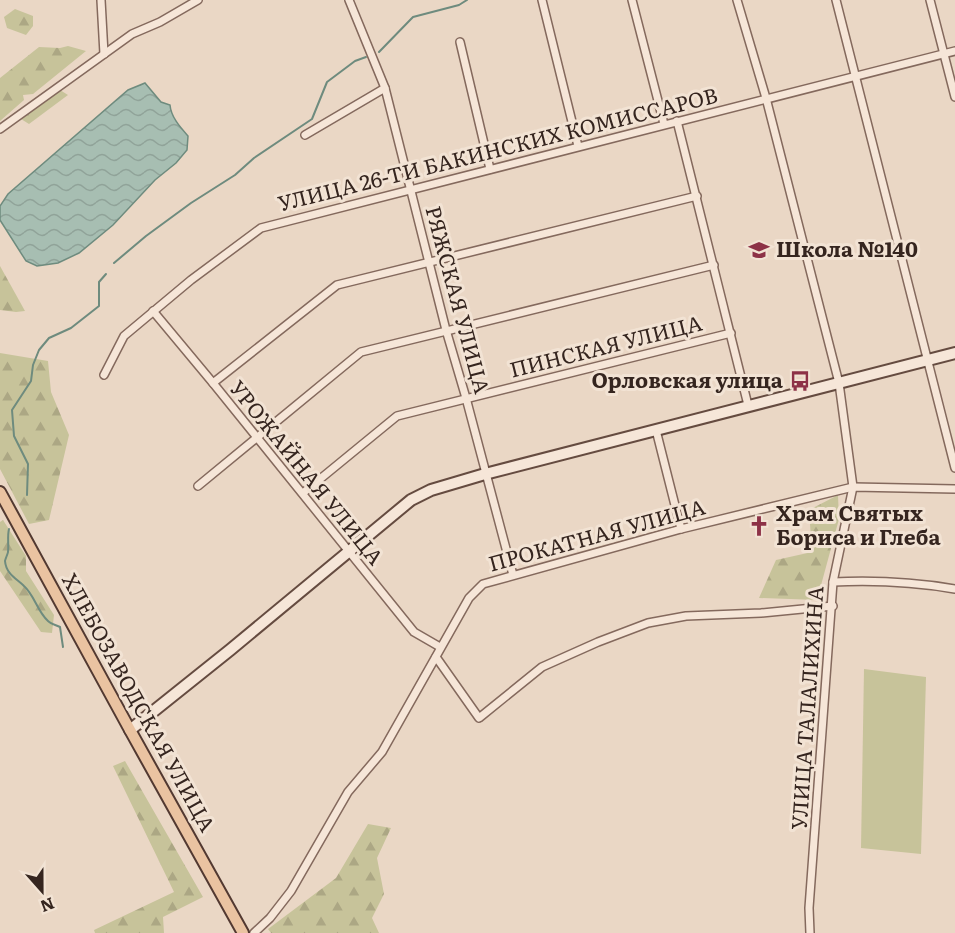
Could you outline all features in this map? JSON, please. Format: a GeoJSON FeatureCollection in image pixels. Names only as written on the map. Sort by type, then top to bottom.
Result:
{"type":"FeatureCollection","features":[{"type":"Feature","properties":{"kind":"main road"},"geometry":{"type":"LineString","coordinates":[[130,730],[411,500],[431,490],[748,405],[955,353]]}},
{"type":"Feature","properties":{"kind":"main road","name":"ХЛЕБОЗАВОДСКАЯ УЛИЦА"},"geometry":{"type":"LineString","coordinates":[[0,492],[243,933]]}},
{"type":"Feature","properties":{"kind":"street"},"geometry":{"type":"LineString","coordinates":[[101,0],[105,54]]}},
{"type":"Feature","properties":{"kind":"street"},"geometry":{"type":"LineString","coordinates":[[0,129],[132,34],[160,22],[198,0]]}},
{"type":"Feature","properties":{"kind":"street","name":"РЯЖСКАЯ УЛИЦА"},"geometry":{"type":"LineString","coordinates":[[349,0],[385,88],[446,330],[513,575]]}},
{"type":"Feature","properties":{"kind":"street"},"geometry":{"type":"LineString","coordinates":[[542,0],[578,146]]}},
{"type":"Feature","properties":{"kind":"street"},"geometry":{"type":"LineString","coordinates":[[632,0],[664,124]]}},
{"type":"Feature","properties":{"kind":"street"},"geometry":{"type":"LineString","coordinates":[[737,0],[766,98],[839,383],[853,487]]}},
{"type":"Feature","properties":{"kind":"street"},"geometry":{"type":"LineString","coordinates":[[836,0],[955,468]]}},
{"type":"Feature","properties":{"kind":"street"},"geometry":{"type":"LineString","coordinates":[[930,0],[955,97]]}},
{"type":"Feature","properties":{"kind":"street"},"geometry":{"type":"LineString","coordinates":[[460,42],[490,169]]}},
{"type":"Feature","properties":{"kind":"street","name":"УЛИЦА 26-ТИ БАКИНСКИХ КОМИССАРОВ"},"geometry":{"type":"LineString","coordinates":[[104,375],[124,336],[261,228],[955,51]]}},
{"type":"Feature","properties":{"kind":"street"},"geometry":{"type":"LineString","coordinates":[[305,135],[385,88]]}},
{"type":"Feature","properties":{"kind":"street"},"geometry":{"type":"LineString","coordinates":[[677,121],[748,405]]}},
{"type":"Feature","properties":{"kind":"street"},"geometry":{"type":"LineString","coordinates":[[213,383],[336,285],[697,196]]}},
{"type":"Feature","properties":{"kind":"street"},"geometry":{"type":"LineString","coordinates":[[198,486],[362,352],[714,265]]}},
{"type":"Feature","properties":{"kind":"street","name":"УРОЖАЙНАЯ УЛИЦА"},"geometry":{"type":"LineString","coordinates":[[153,311],[414,632],[440,647]]}},
{"type":"Feature","properties":{"kind":"street","name":"ПИНСКАЯ УЛИЦА"},"geometry":{"type":"LineString","coordinates":[[303,493],[398,416],[731,333]]}},
{"type":"Feature","properties":{"kind":"street"},"geometry":{"type":"LineString","coordinates":[[656,430],[681,530]]}},
{"type":"Feature","properties":{"kind":"street","name":"ПРОКАТНАЯ УЛИЦА"},"geometry":{"type":"LineString","coordinates":[[254,933],[270,918],[291,891],[348,792],[381,752],[469,598],[483,584],[681,530],[853,487],[955,489]]}},
{"type":"Feature","properties":{"kind":"street","name":"УЛИЦА ТАЛАЛИХИНА"},"geometry":{"type":"LineString","coordinates":[[810,933],[809,908],[833,582],[853,487]]}},
{"type":"Feature","properties":{"kind":"street"},"geometry":{"type":"LineString","coordinates":[[833,582],[862,580],[924,584],[955,589]]}},
{"type":"Feature","properties":{"kind":"street"},"geometry":{"type":"LineString","coordinates":[[436,657],[479,718],[542,667],[648,623],[686,615],[761,613],[833,606]]}},
{"type":"Feature","properties":{"kind":"green space"},"geometry":{"type":"Polygon","coordinates":[[[15,9],[33,16],[33,26],[26,35],[7,28],[4,17],[15,9]]]}},
{"type":"Feature","properties":{"kind":"green space"},"geometry":{"type":"Polygon","coordinates":[[[68,46],[86,51],[33,94],[23,95],[24,100],[0,121],[0,78],[39,47],[68,46]]]}},
{"type":"Feature","properties":{"kind":"green space"},"geometry":{"type":"Polygon","coordinates":[[[60,90],[68,95],[29,124],[21,119],[60,90]]]}},
{"type":"Feature","properties":{"kind":"green space"},"geometry":{"type":"Polygon","coordinates":[[[0,266],[25,311],[0,310],[0,266]]]}},
{"type":"Feature","properties":{"kind":"green space"},"geometry":{"type":"Polygon","coordinates":[[[0,353],[48,361],[51,392],[69,435],[49,520],[29,524],[0,469],[0,353]]]}},
{"type":"Feature","properties":{"kind":"green space"},"geometry":{"type":"Polygon","coordinates":[[[838,495],[839,519],[817,600],[759,598],[776,560],[812,552],[809,510],[838,495]]]}},
{"type":"Feature","properties":{"kind":"green space"},"geometry":{"type":"Polygon","coordinates":[[[3,520],[26,556],[26,571],[54,615],[52,633],[41,632],[0,571],[0,522],[3,520]]]}},
{"type":"Feature","properties":{"kind":"green space"},"geometry":{"type":"Polygon","coordinates":[[[864,669],[926,677],[921,854],[861,848],[864,669]]]}},
{"type":"Feature","properties":{"kind":"green space"},"geometry":{"type":"Polygon","coordinates":[[[125,761],[203,897],[163,917],[164,933],[95,933],[94,930],[174,892],[113,766],[125,761]]]}},
{"type":"Feature","properties":{"kind":"green space"},"geometry":{"type":"Polygon","coordinates":[[[368,824],[391,828],[377,858],[384,894],[372,918],[379,933],[271,933],[268,929],[336,878],[368,824]]]}},
{"type":"Feature","properties":{"kind":"water"},"geometry":{"type":"Polygon","coordinates":[[[145,83],[161,102],[170,105],[174,118],[188,136],[187,150],[113,225],[79,253],[58,263],[37,266],[26,261],[0,220],[0,206],[8,194],[128,90],[145,83]]]}},
{"type":"Feature","properties":{"kind":"waterway"},"geometry":{"type":"LineString","coordinates":[[379,52],[413,17],[459,5],[467,0]]}},
{"type":"Feature","properties":{"kind":"waterway"},"geometry":{"type":"LineString","coordinates":[[114,263],[191,203],[235,175],[254,158],[312,119],[327,82],[355,61],[366,57]]}},
{"type":"Feature","properties":{"kind":"waterway"},"geometry":{"type":"LineString","coordinates":[[27,495],[28,464],[14,436],[12,410],[31,381],[33,365],[39,350],[49,338],[71,328],[99,306],[99,282],[106,274]]}},
{"type":"Feature","properties":{"kind":"waterway"},"geometry":{"type":"LineString","coordinates":[[9,529],[8,552],[5,561],[7,569],[28,590],[44,617],[60,627],[63,647]]}},
{"type":"Feature","properties":{"kind":"place","name":"Школа №140"},"geometry":{"type":"Point","coordinates":[759,250]}},
{"type":"Feature","properties":{"kind":"place","name":"Орловская улица"},"geometry":{"type":"Point","coordinates":[800,381]}},
{"type":"Feature","properties":{"kind":"place","name":"Храм Святых Бориса и Глеба"},"geometry":{"type":"Point","coordinates":[759,526]}}]}
